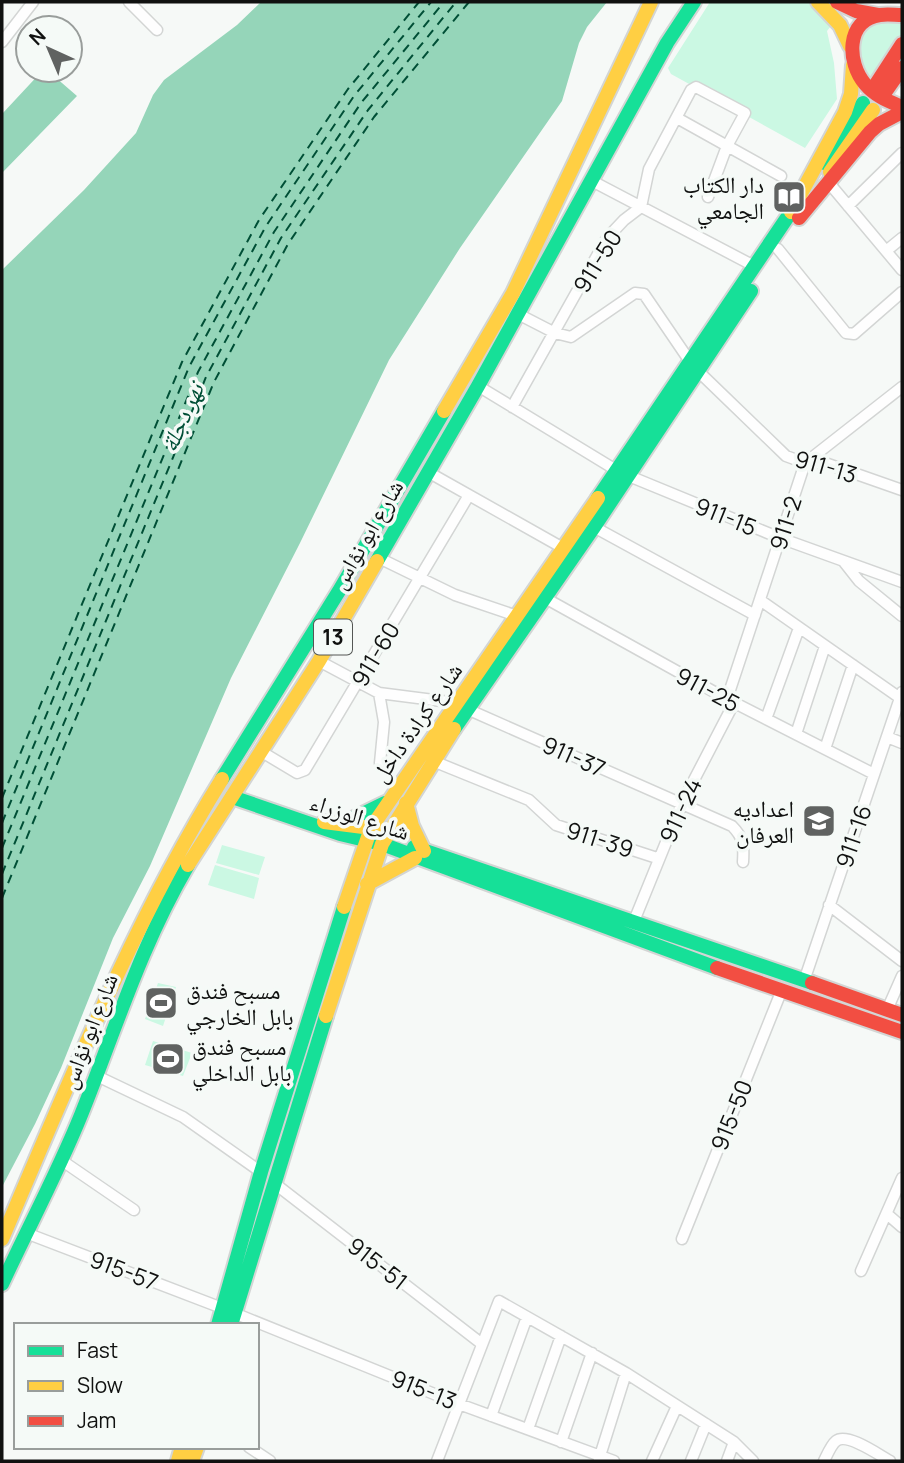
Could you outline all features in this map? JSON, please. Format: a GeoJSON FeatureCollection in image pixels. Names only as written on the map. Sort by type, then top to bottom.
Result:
{"type":"FeatureCollection","features":[{"type":"Feature","properties":{"kind":"main road","name":"شارع ابو نؤاس"},"geometry":{"type":"LineString","coordinates":[[2,1240],[113,982],[162,882],[215,790],[346,580],[513,293],[652,2]]}},
{"type":"Feature","properties":{"kind":"main road"},"geometry":{"type":"LineString","coordinates":[[795,215],[852,93],[853,65],[850,46],[839,24],[818,2]]}},
{"type":"Feature","properties":{"kind":"main road"},"geometry":{"type":"LineString","coordinates":[[837,2],[878,15],[900,13]]}},
{"type":"Feature","properties":{"kind":"main road","name":"شارع ابو نؤاس"},"geometry":{"type":"LineString","coordinates":[[2,1284],[61,1160],[97,1076],[150,934],[178,880],[319,661],[478,386],[667,43],[692,5]]}},
{"type":"Feature","properties":{"kind":"main road"},"geometry":{"type":"LineString","coordinates":[[850,46],[861,24],[878,15]]}},
{"type":"Feature","properties":{"kind":"main road"},"geometry":{"type":"LineString","coordinates":[[902,44],[881,87],[902,68]]}},
{"type":"Feature","properties":{"kind":"main road"},"geometry":{"type":"LineString","coordinates":[[853,65],[862,82],[871,91],[902,110]]}},
{"type":"Feature","properties":{"kind":"main road"},"geometry":{"type":"LineString","coordinates":[[795,215],[868,107]]}},
{"type":"Feature","properties":{"kind":"main road"},"geometry":{"type":"LineString","coordinates":[[795,215],[829,183],[879,124],[902,110]]}},
{"type":"Feature","properties":{"kind":"main road","name":"شارع كرادة داخل"},"geometry":{"type":"LineString","coordinates":[[229,1315],[274,1183],[368,884],[385,841],[517,616],[563,548],[622,473],[778,249],[795,215]]}},
{"type":"Feature","properties":{"kind":"main road","name":"شارع كرادة داخل"},"geometry":{"type":"LineString","coordinates":[[694,367],[756,267],[795,215]]}},
{"type":"Feature","properties":{"kind":"main road","name":"شارع كرادة داخل"},"geometry":{"type":"LineString","coordinates":[[229,1315],[261,1172],[368,835],[389,800],[545,597],[594,527],[622,473]]}},
{"type":"Feature","properties":{"kind":"main road","name":"شارع الوزراء"},"geometry":{"type":"LineString","coordinates":[[232,797],[291,817],[368,835],[780,992],[902,1032]]}},
{"type":"Feature","properties":{"kind":"main road"},"geometry":{"type":"LineString","coordinates":[[358,866],[340,829],[389,800]]}},
{"type":"Feature","properties":{"kind":"main road"},"geometry":{"type":"LineString","coordinates":[[368,884],[419,854],[407,803]]}},
{"type":"Feature","properties":{"kind":"main road","name":"شارع الوزراء"},"geometry":{"type":"LineString","coordinates":[[419,854],[634,921],[902,1015]]}},
{"type":"Feature","properties":{"kind":"main road"},"geometry":{"type":"LineString","coordinates":[[852,1016],[858,1000]]}},
{"type":"Feature","properties":{"kind":"street"},"geometry":{"type":"LineString","coordinates":[[2,35],[26,2]]}},
{"type":"Feature","properties":{"kind":"street"},"geometry":{"type":"LineString","coordinates":[[2,42],[33,2]]}},
{"type":"Feature","properties":{"kind":"street"},"geometry":{"type":"LineString","coordinates":[[129,2],[157,30]]}},
{"type":"Feature","properties":{"kind":"street"},"geometry":{"type":"LineString","coordinates":[[641,207],[649,169],[691,90],[696,87],[744,113],[727,146],[709,197]]}},
{"type":"Feature","properties":{"kind":"street"},"geometry":{"type":"LineString","coordinates":[[677,118],[780,176]]}},
{"type":"Feature","properties":{"kind":"street"},"geometry":{"type":"LineString","coordinates":[[848,206],[902,153]]}},
{"type":"Feature","properties":{"kind":"street"},"geometry":{"type":"LineString","coordinates":[[592,181],[756,267]]}},
{"type":"Feature","properties":{"kind":"street"},"geometry":{"type":"LineString","coordinates":[[829,183],[902,270]]}},
{"type":"Feature","properties":{"kind":"street","name":"911-50"},"geometry":{"type":"LineString","coordinates":[[512,407],[607,238],[624,219],[641,207]]}},
{"type":"Feature","properties":{"kind":"street"},"geometry":{"type":"LineString","coordinates":[[886,251],[902,238]]}},
{"type":"Feature","properties":{"kind":"street"},"geometry":{"type":"LineString","coordinates":[[778,249],[850,335],[902,292]]}},
{"type":"Feature","properties":{"kind":"street","name":"911-13"},"geometry":{"type":"LineString","coordinates":[[555,333],[571,337],[640,292],[694,367],[786,456],[805,463],[825,463],[902,490]]}},
{"type":"Feature","properties":{"kind":"street"},"geometry":{"type":"LineString","coordinates":[[518,314],[555,333]]}},
{"type":"Feature","properties":{"kind":"street","name":"911-15"},"geometry":{"type":"LineString","coordinates":[[478,386],[622,473],[780,538],[902,582]]}},
{"type":"Feature","properties":{"kind":"street"},"geometry":{"type":"LineString","coordinates":[[805,463],[902,387]]}},
{"type":"Feature","properties":{"kind":"street","name":"911-2"},"geometry":{"type":"LineString","coordinates":[[731,701],[755,615],[805,463]]}},
{"type":"Feature","properties":{"kind":"street"},"geometry":{"type":"LineString","coordinates":[[428,471],[563,548]]}},
{"type":"Feature","properties":{"kind":"street","name":"911-60"},"geometry":{"type":"LineString","coordinates":[[262,752],[295,772],[303,772],[469,495]]}},
{"type":"Feature","properties":{"kind":"street"},"geometry":{"type":"LineString","coordinates":[[594,527],[755,615]]}},
{"type":"Feature","properties":{"kind":"street"},"geometry":{"type":"LineString","coordinates":[[379,558],[455,596],[517,616]]}},
{"type":"Feature","properties":{"kind":"street"},"geometry":{"type":"LineString","coordinates":[[844,562],[859,581],[902,616]]}},
{"type":"Feature","properties":{"kind":"street","name":"911-25"},"geometry":{"type":"LineString","coordinates":[[545,597],[731,701],[874,774]]}},
{"type":"Feature","properties":{"kind":"street"},"geometry":{"type":"LineString","coordinates":[[760,600],[901,695]]}},
{"type":"Feature","properties":{"kind":"street"},"geometry":{"type":"LineString","coordinates":[[766,719],[799,628]]}},
{"type":"Feature","properties":{"kind":"street"},"geometry":{"type":"LineString","coordinates":[[796,734],[825,646]]}},
{"type":"Feature","properties":{"kind":"street","name":"911-37"},"geometry":{"type":"LineString","coordinates":[[319,661],[379,693],[462,706],[732,826],[744,843],[743,862]]}},
{"type":"Feature","properties":{"kind":"street"},"geometry":{"type":"LineString","coordinates":[[825,749],[853,665]]}},
{"type":"Feature","properties":{"kind":"street"},"geometry":{"type":"LineString","coordinates":[[379,693],[384,722],[380,763]]}},
{"type":"Feature","properties":{"kind":"street","name":"911-16"},"geometry":{"type":"LineString","coordinates":[[804,981],[901,695]]}},
{"type":"Feature","properties":{"kind":"street","name":"911-24"},"geometry":{"type":"LineString","coordinates":[[634,921],[657,859],[731,701]]}},
{"type":"Feature","properties":{"kind":"street"},"geometry":{"type":"LineString","coordinates":[[887,737],[902,743]]}},
{"type":"Feature","properties":{"kind":"street","name":"911-39"},"geometry":{"type":"LineString","coordinates":[[433,761],[530,800],[556,825],[657,859]]}},
{"type":"Feature","properties":{"kind":"street"},"geometry":{"type":"LineString","coordinates":[[829,905],[902,961]]}},
{"type":"Feature","properties":{"kind":"street"},"geometry":{"type":"LineString","coordinates":[[887,1010],[902,976]]}},
{"type":"Feature","properties":{"kind":"street","name":"915-50"},"geometry":{"type":"LineString","coordinates":[[682,1239],[780,992]]}},
{"type":"Feature","properties":{"kind":"street"},"geometry":{"type":"LineString","coordinates":[[97,1076],[183,1116],[261,1172]]}},
{"type":"Feature","properties":{"kind":"street"},"geometry":{"type":"LineString","coordinates":[[61,1160],[134,1210]]}},
{"type":"Feature","properties":{"kind":"street"},"geometry":{"type":"LineString","coordinates":[[861,1271],[902,1178]]}},
{"type":"Feature","properties":{"kind":"street","name":"915-51"},"geometry":{"type":"LineString","coordinates":[[274,1183],[482,1344]]}},
{"type":"Feature","properties":{"kind":"street"},"geometry":{"type":"LineString","coordinates":[[887,1214],[902,1227]]}},
{"type":"Feature","properties":{"kind":"street","name":"915-57"},"geometry":{"type":"LineString","coordinates":[[26,1233],[229,1315]]}},
{"type":"Feature","properties":{"kind":"street"},"geometry":{"type":"LineString","coordinates":[[437,1461],[499,1301],[626,1373],[734,1442],[753,1461]]}},
{"type":"Feature","properties":{"kind":"street","name":"915-13"},"geometry":{"type":"LineString","coordinates":[[229,1315],[250,1323]]}},
{"type":"Feature","properties":{"kind":"street"},"geometry":{"type":"LineString","coordinates":[[491,1416],[527,1317]]}},
{"type":"Feature","properties":{"kind":"street","name":"915-13"},"geometry":{"type":"LineString","coordinates":[[259,1327],[561,1441],[599,1459],[614,1461]]}},
{"type":"Feature","properties":{"kind":"street"},"geometry":{"type":"LineString","coordinates":[[528,1429],[561,1336]]}},
{"type":"Feature","properties":{"kind":"street"},"geometry":{"type":"LineString","coordinates":[[561,1441],[592,1353]]}},
{"type":"Feature","properties":{"kind":"street"},"geometry":{"type":"LineString","coordinates":[[599,1459],[626,1373]]}},
{"type":"Feature","properties":{"kind":"street"},"geometry":{"type":"LineString","coordinates":[[652,1461],[677,1406]]}},
{"type":"Feature","properties":{"kind":"street"},"geometry":{"type":"LineString","coordinates":[[691,1461],[706,1424]]}},
{"type":"Feature","properties":{"kind":"street"},"geometry":{"type":"LineString","coordinates":[[824,1461],[835,1441],[842,1438],[852,1440],[890,1461]]}},
{"type":"Feature","properties":{"kind":"street"},"geometry":{"type":"LineString","coordinates":[[727,1461],[734,1442]]}},
{"type":"Feature","properties":{"kind":"street"},"geometry":{"type":"LineString","coordinates":[[252,1449],[270,1461]]}},
{"type":"Feature","properties":{"kind":"shaded area"},"geometry":{"type":"Polygon","coordinates":[[[710,2],[850,2],[827,31],[834,63],[837,99],[805,148],[671,74],[668,68],[710,2]]]}},
{"type":"Feature","properties":{"kind":"shaded area"},"geometry":{"type":"Polygon","coordinates":[[[902,21],[902,39],[873,85],[858,63],[857,42],[866,28],[875,22],[902,21]]]}},
{"type":"Feature","properties":{"kind":"shaded area"},"geometry":{"type":"Polygon","coordinates":[[[222,845],[265,857],[259,875],[216,863],[222,845]]]}},
{"type":"Feature","properties":{"kind":"shaded area"},"geometry":{"type":"Polygon","coordinates":[[[215,865],[259,878],[254,899],[208,885],[215,865]]]}},
{"type":"Feature","properties":{"kind":"shaded area","name":"مسبح فندق بابل الخارجي"},"geometry":{"type":"Polygon","coordinates":[[[158,983],[176,987],[163,1026],[145,1019],[158,983]]]}},
{"type":"Feature","properties":{"kind":"shaded area","name":"مسبح فندق بابل الداخلي"},"geometry":{"type":"Polygon","coordinates":[[[153,1041],[192,1053],[183,1076],[145,1065],[153,1041]]]}},
{"type":"Feature","properties":{"kind":"water","name":"نهر دجلة"},"geometry":{"type":"Polygon","coordinates":[[[261,2],[607,2],[587,27],[579,43],[562,101],[460,248],[389,360],[231,678],[150,866],[113,938],[61,1068],[2,1187],[2,270],[84,190],[136,133],[153,95],[164,80],[237,25],[261,2]]]}},
{"type":"Feature","properties":{"kind":"water"},"geometry":{"type":"Polygon","coordinates":[[[30,84],[63,84],[77,96],[2,173],[2,114],[30,84]]]}},
{"type":"Feature","properties":{"kind":"ferry route"},"geometry":{"type":"LineString","coordinates":[[2,798],[182,362],[259,220],[348,89],[419,2]]}},
{"type":"Feature","properties":{"kind":"ferry route"},"geometry":{"type":"LineString","coordinates":[[2,823],[189,367],[266,226],[354,96],[431,2]]}},
{"type":"Feature","properties":{"kind":"ferry route"},"geometry":{"type":"LineString","coordinates":[[2,848],[198,372],[274,232],[361,103],[444,2]]}},
{"type":"Feature","properties":{"kind":"ferry route"},"geometry":{"type":"LineString","coordinates":[[2,874],[206,377],[281,238],[368,110],[456,2]]}},
{"type":"Feature","properties":{"kind":"ferry route"},"geometry":{"type":"LineString","coordinates":[[2,898],[214,382],[288,244],[374,117],[469,2]]}},
{"type":"Feature","properties":{"kind":"traffic: fast"},"geometry":{"type":"LineString","coordinates":[[377,561],[478,386],[667,43],[694,2]]}},
{"type":"Feature","properties":{"kind":"traffic: fast"},"geometry":{"type":"LineString","coordinates":[[824,163],[863,103]]}},
{"type":"Feature","properties":{"kind":"traffic: fast"},"geometry":{"type":"LineString","coordinates":[[598,498],[797,203]]}},
{"type":"Feature","properties":{"kind":"traffic: fast"},"geometry":{"type":"LineString","coordinates":[[454,729],[594,527],[751,291]]}},
{"type":"Feature","properties":{"kind":"traffic: fast"},"geometry":{"type":"LineString","coordinates":[[222,779],[339,591],[444,411]]}},
{"type":"Feature","properties":{"kind":"traffic: fast"},"geometry":{"type":"LineString","coordinates":[[232,797],[340,834],[382,844],[717,968]]}},
{"type":"Feature","properties":{"kind":"traffic: fast"},"geometry":{"type":"LineString","coordinates":[[344,823],[385,803]]}},
{"type":"Feature","properties":{"kind":"traffic: fast"},"geometry":{"type":"LineString","coordinates":[[414,847],[812,983]]}},
{"type":"Feature","properties":{"kind":"traffic: fast"},"geometry":{"type":"LineString","coordinates":[[2,1284],[81,1115],[142,957],[188,865]]}},
{"type":"Feature","properties":{"kind":"traffic: fast"},"geometry":{"type":"LineString","coordinates":[[219,1323],[261,1172],[344,907]]}},
{"type":"Feature","properties":{"kind":"traffic: fast"},"geometry":{"type":"LineString","coordinates":[[232,1323],[326,1016]]}},
{"type":"Feature","properties":{"kind":"traffic: slow"},"geometry":{"type":"LineString","coordinates":[[444,411],[513,293],[651,2]]}},
{"type":"Feature","properties":{"kind":"traffic: slow"},"geometry":{"type":"LineString","coordinates":[[818,2],[840,25],[850,46]]}},
{"type":"Feature","properties":{"kind":"traffic: slow"},"geometry":{"type":"LineString","coordinates":[[791,212],[845,112],[851,94],[853,65]]}},
{"type":"Feature","properties":{"kind":"traffic: slow"},"geometry":{"type":"LineString","coordinates":[[830,172],[873,110]]}},
{"type":"Feature","properties":{"kind":"traffic: slow"},"geometry":{"type":"LineString","coordinates":[[344,907],[371,828],[598,498]]}},
{"type":"Feature","properties":{"kind":"traffic: slow"},"geometry":{"type":"LineString","coordinates":[[188,865],[319,661],[377,561]]}},
{"type":"Feature","properties":{"kind":"traffic: slow"},"geometry":{"type":"LineString","coordinates":[[326,1016],[382,844],[454,729]]}},
{"type":"Feature","properties":{"kind":"traffic: slow"},"geometry":{"type":"LineString","coordinates":[[2,1239],[103,1005],[159,890],[222,779]]}},
{"type":"Feature","properties":{"kind":"traffic: slow"},"geometry":{"type":"LineString","coordinates":[[406,803],[412,826],[424,851]]}},
{"type":"Feature","properties":{"kind":"traffic: slow"},"geometry":{"type":"LineString","coordinates":[[324,822],[371,828],[379,832]]}},
{"type":"Feature","properties":{"kind":"traffic: slow"},"geometry":{"type":"LineString","coordinates":[[367,884],[415,858]]}},
{"type":"Feature","properties":{"kind":"traffic: slow"},"geometry":{"type":"LineString","coordinates":[[178,1461],[181,1449]]}},
{"type":"Feature","properties":{"kind":"traffic: slow"},"geometry":{"type":"LineString","coordinates":[[192,1461],[196,1449]]}},
{"type":"Feature","properties":{"kind":"traffic: jam"},"geometry":{"type":"LineString","coordinates":[[837,2],[856,11],[878,15]]}},
{"type":"Feature","properties":{"kind":"traffic: jam"},"geometry":{"type":"LineString","coordinates":[[902,15],[880,15],[869,19],[860,25],[853,44],[855,65],[865,84],[882,98],[902,107]]}},
{"type":"Feature","properties":{"kind":"traffic: jam"},"geometry":{"type":"LineString","coordinates":[[876,84],[902,44]]}},
{"type":"Feature","properties":{"kind":"traffic: jam"},"geometry":{"type":"LineString","coordinates":[[886,91],[902,68]]}},
{"type":"Feature","properties":{"kind":"traffic: jam"},"geometry":{"type":"LineString","coordinates":[[799,218],[870,132],[902,112]]}},
{"type":"Feature","properties":{"kind":"traffic: jam"},"geometry":{"type":"LineString","coordinates":[[717,968],[902,1032]]}},
{"type":"Feature","properties":{"kind":"traffic: jam"},"geometry":{"type":"LineString","coordinates":[[812,983],[902,1015]]}},
{"type":"Feature","properties":{"kind":"place","name":"دار الكتاب الجامعي"},"geometry":{"type":"Point","coordinates":[789,197]}},
{"type":"Feature","properties":{"kind":"place","name":"اعداديه العرفان"},"geometry":{"type":"Point","coordinates":[819,821]}},
{"type":"Feature","properties":{"kind":"place","name":"مسبح فندق بابل الخارجي"},"geometry":{"type":"Point","coordinates":[161,1003]}},
{"type":"Feature","properties":{"kind":"place","name":"مسبح فندق بابل الداخلي"},"geometry":{"type":"Point","coordinates":[168,1059]}}]}
